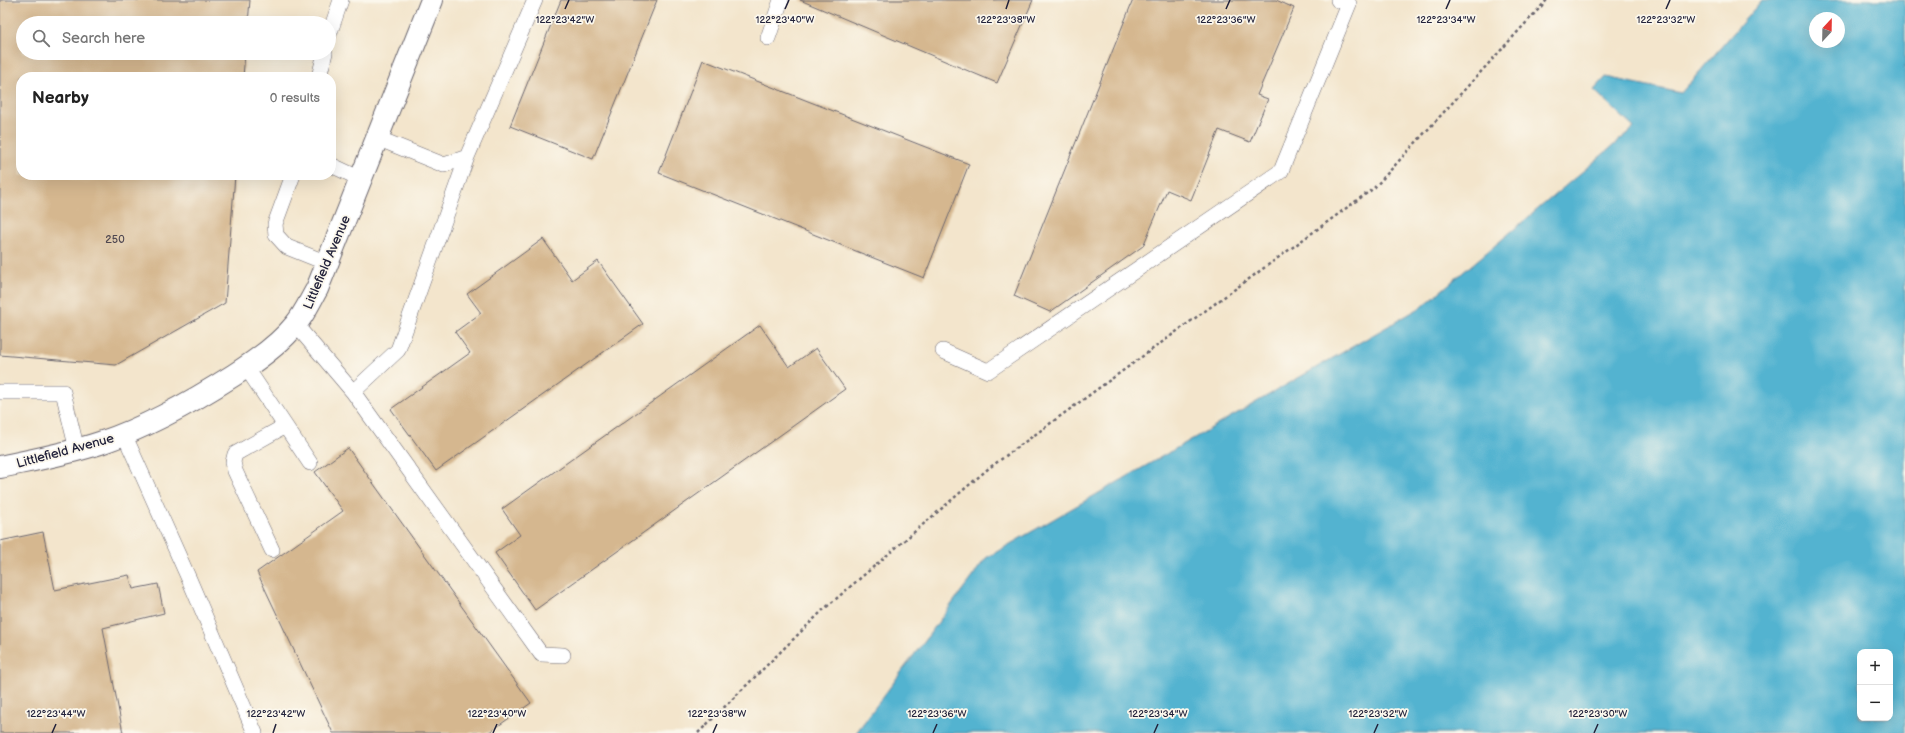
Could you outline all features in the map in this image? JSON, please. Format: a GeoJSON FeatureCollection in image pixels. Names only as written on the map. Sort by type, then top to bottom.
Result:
{"type":"FeatureCollection","features":[{"type":"Feature","properties":{"kind":"street","name":"Littlefield Avenue"},"geometry":{"type":"LineString","coordinates":[[0,467],[77,450],[124,434],[188,403],[246,367],[281,340],[296,325],[308,307],[327,263],[432,0]]}},
{"type":"Feature","properties":{"kind":"lane"},"geometry":{"type":"LineString","coordinates":[[335,16],[341,0]]}},
{"type":"Feature","properties":{"kind":"lane"},"geometry":{"type":"LineString","coordinates":[[353,392],[398,350],[467,157],[535,0]]}},
{"type":"Feature","properties":{"kind":"lane"},"geometry":{"type":"LineString","coordinates":[[768,38],[782,0]]}},
{"type":"Feature","properties":{"kind":"lane"},"geometry":{"type":"LineString","coordinates":[[943,351],[988,371],[1281,171],[1349,4],[1338,0]]}},
{"type":"Feature","properties":{"kind":"lane"},"geometry":{"type":"LineString","coordinates":[[320,72],[323,60]]}},
{"type":"Feature","properties":{"kind":"lane"},"geometry":{"type":"LineString","coordinates":[[377,138],[444,165],[467,157]]}},
{"type":"Feature","properties":{"kind":"lane"},"geometry":{"type":"LineString","coordinates":[[336,167],[361,178]]}},
{"type":"Feature","properties":{"kind":"lane"},"geometry":{"type":"LineString","coordinates":[[291,180],[274,224],[276,235],[287,247],[327,263]]}},
{"type":"Feature","properties":{"kind":"lane"},"geometry":{"type":"LineString","coordinates":[[296,325],[353,392],[542,654],[563,655]]}},
{"type":"Feature","properties":{"kind":"lane"},"geometry":{"type":"LineString","coordinates":[[246,367],[310,463]]}},
{"type":"Feature","properties":{"kind":"lane"},"geometry":{"type":"LineString","coordinates":[[0,392],[64,392],[77,450]]}},
{"type":"Feature","properties":{"kind":"lane"},"geometry":{"type":"LineString","coordinates":[[272,550],[234,471],[233,462],[236,454],[285,426]]}},
{"type":"Feature","properties":{"kind":"lane"},"geometry":{"type":"LineString","coordinates":[[124,434],[189,579],[255,733]]}},
{"type":"Feature","properties":{"kind":"path"},"geometry":{"type":"LineString","coordinates":[[698,733],[822,610],[989,468],[1374,188],[1547,0]]}},
{"type":"Feature","properties":{"kind":"water"},"geometry":{"type":"Polygon","coordinates":[[[1762,0],[1905,0],[1905,733],[856,733],[986,558],[1423,306],[1634,128],[1594,90],[1606,77],[1681,93],[1762,0]]]}},
{"type":"Feature","properties":{"kind":"building"},"geometry":{"type":"Polygon","coordinates":[[[0,0],[250,0],[249,16],[16,16],[16,60],[244,60],[243,72],[16,72],[16,180],[235,180],[225,303],[116,365],[0,355],[0,0]]]}},
{"type":"Feature","properties":{"kind":"building"},"geometry":{"type":"Polygon","coordinates":[[[561,0],[657,0],[593,159],[510,126],[561,0]]]}},
{"type":"Feature","properties":{"kind":"building"},"geometry":{"type":"Polygon","coordinates":[[[800,0],[1033,0],[997,83],[800,0]]]}},
{"type":"Feature","properties":{"kind":"building"},"geometry":{"type":"Polygon","coordinates":[[[1133,0],[1276,0],[1294,8],[1257,95],[1268,99],[1250,142],[1219,130],[1191,200],[1167,190],[1143,246],[1050,312],[1014,296],[1133,0]]]}},
{"type":"Feature","properties":{"kind":"building"},"geometry":{"type":"Polygon","coordinates":[[[703,60],[969,164],[924,278],[659,173],[703,60]]]}},
{"type":"Feature","properties":{"kind":"building"},"geometry":{"type":"Polygon","coordinates":[[[543,239],[572,280],[598,261],[643,324],[436,471],[391,409],[470,353],[455,332],[481,313],[467,294],[543,239]]]}},
{"type":"Feature","properties":{"kind":"building"},"geometry":{"type":"Polygon","coordinates":[[[760,325],[789,367],[816,348],[845,389],[535,610],[495,553],[520,535],[502,509],[760,325]]]}},
{"type":"Feature","properties":{"kind":"building"},"geometry":{"type":"Polygon","coordinates":[[[348,448],[531,703],[488,733],[333,733],[257,572],[343,511],[315,472],[348,448]]]}},
{"type":"Feature","properties":{"kind":"building"},"geometry":{"type":"Polygon","coordinates":[[[43,532],[55,590],[129,575],[133,589],[158,584],[164,613],[103,628],[123,733],[0,733],[0,541],[43,532]]]}}]}
